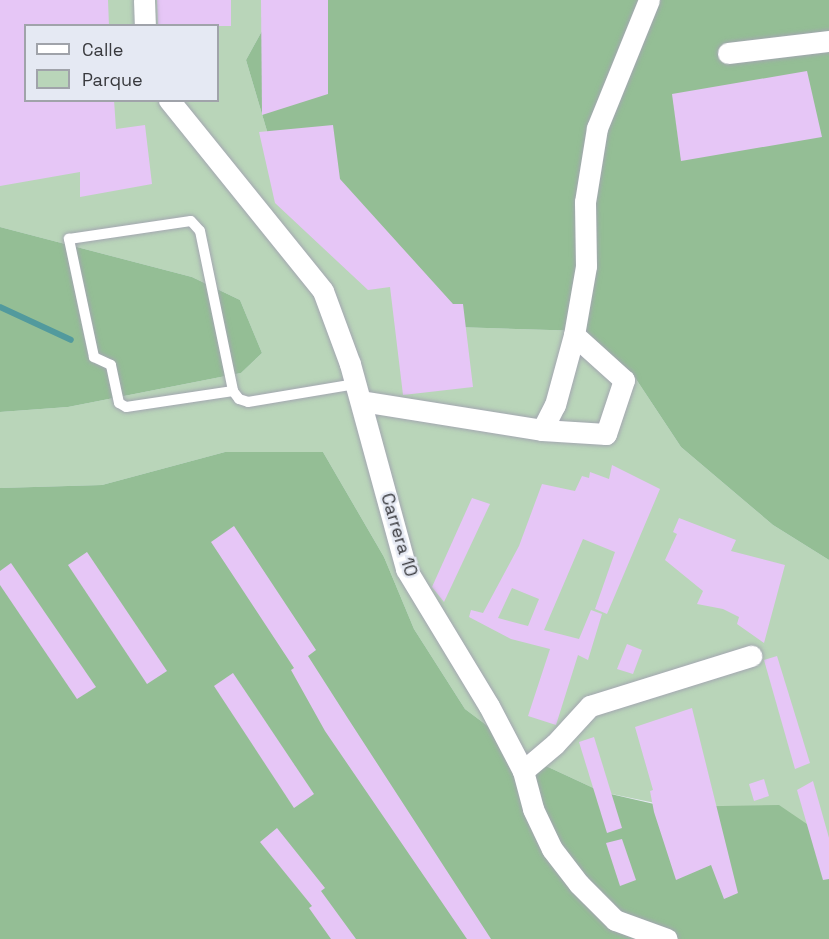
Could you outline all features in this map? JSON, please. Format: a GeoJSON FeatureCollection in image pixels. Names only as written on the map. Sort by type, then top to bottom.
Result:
{"type":"FeatureCollection","features":[{"type":"Feature","properties":{"kind":"street"},"geometry":{"type":"LineString","coordinates":[[144,0],[145,24]]}},
{"type":"Feature","properties":{"kind":"street"},"geometry":{"type":"LineString","coordinates":[[542,430],[555,405],[574,335],[586,266],[585,202],[597,128],[649,0]]}},
{"type":"Feature","properties":{"kind":"street"},"geometry":{"type":"LineString","coordinates":[[728,53],[829,41]]}},
{"type":"Feature","properties":{"kind":"street","name":"Carrera 10"},"geometry":{"type":"LineString","coordinates":[[171,102],[323,291],[358,393],[406,569],[489,706],[523,771],[533,809],[552,849],[579,884],[615,920],[667,939]]}},
{"type":"Feature","properties":{"kind":"street"},"geometry":{"type":"LineString","coordinates":[[358,393],[542,430],[606,434],[624,380],[574,335]]}},
{"type":"Feature","properties":{"kind":"street"},"geometry":{"type":"LineString","coordinates":[[523,771],[555,744],[590,706],[751,656]]}},
{"type":"Feature","properties":{"kind":"lane"},"geometry":{"type":"LineString","coordinates":[[233,391],[126,407],[119,403],[111,365],[101,364],[94,357],[69,238],[191,221],[197,224],[233,391],[239,399],[248,402],[358,393]]}},
{"type":"Feature","properties":{"kind":"green space"},"geometry":{"type":"Polygon","coordinates":[[[0,0],[279,0],[246,60],[272,148],[424,326],[583,331],[634,376],[681,447],[773,525],[829,560],[829,839],[602,792],[533,760],[465,709],[414,629],[384,557],[323,452],[225,452],[102,485],[0,488],[0,412],[68,407],[241,373],[262,353],[240,300],[192,277],[0,227],[0,0]]]}},
{"type":"Feature","properties":{"kind":"green space"},"geometry":{"type":"Polygon","coordinates":[[[279,0],[829,0],[829,560],[773,525],[681,447],[634,376],[583,331],[424,326],[272,148],[246,60],[279,0]]]}},
{"type":"Feature","properties":{"kind":"green space"},"geometry":{"type":"Polygon","coordinates":[[[0,227],[192,277],[240,300],[262,353],[241,373],[68,407],[0,412],[0,227]]]}},
{"type":"Feature","properties":{"kind":"green space"},"geometry":{"type":"Polygon","coordinates":[[[225,452],[323,452],[384,557],[414,629],[465,709],[533,760],[602,792],[667,807],[779,805],[829,839],[829,939],[0,939],[0,488],[102,485],[225,452]]]}},
{"type":"Feature","properties":{"kind":"building"},"geometry":{"type":"Polygon","coordinates":[[[0,0],[108,0],[109,24],[24,24],[24,102],[114,102],[116,129],[145,125],[152,184],[80,197],[80,172],[0,186],[0,0]]]}},
{"type":"Feature","properties":{"kind":"building"},"geometry":{"type":"Polygon","coordinates":[[[157,0],[231,0],[231,26],[158,24],[157,0]]]}},
{"type":"Feature","properties":{"kind":"building"},"geometry":{"type":"Polygon","coordinates":[[[261,0],[328,0],[328,94],[262,115],[261,0]]]}},
{"type":"Feature","properties":{"kind":"building"},"geometry":{"type":"Polygon","coordinates":[[[807,71],[822,137],[681,161],[672,94],[807,71]]]}},
{"type":"Feature","properties":{"kind":"building"},"geometry":{"type":"Polygon","coordinates":[[[333,125],[340,179],[453,304],[463,304],[473,387],[403,395],[390,287],[368,290],[275,203],[259,132],[333,125]]]}},
{"type":"Feature","properties":{"kind":"building"},"geometry":{"type":"Polygon","coordinates":[[[612,465],[660,489],[607,614],[595,609],[615,552],[583,539],[544,630],[579,639],[591,610],[602,614],[588,660],[578,655],[556,725],[528,716],[550,649],[511,639],[469,617],[471,610],[483,613],[519,546],[542,484],[575,491],[582,476],[589,478],[590,472],[609,479],[612,465]],[[512,588],[498,618],[528,626],[539,599],[512,588]]]}},
{"type":"Feature","properties":{"kind":"building"},"geometry":{"type":"Polygon","coordinates":[[[472,498],[490,504],[444,602],[432,587],[472,498]]]}},
{"type":"Feature","properties":{"kind":"building"},"geometry":{"type":"Polygon","coordinates":[[[679,518],[736,540],[731,551],[785,565],[764,643],[737,624],[739,617],[723,609],[697,604],[703,591],[665,560],[677,534],[673,532],[679,518]]]}},
{"type":"Feature","properties":{"kind":"building"},"geometry":{"type":"Polygon","coordinates":[[[234,526],[316,650],[308,656],[491,939],[467,939],[325,731],[291,670],[294,668],[211,542],[234,526]]]}},
{"type":"Feature","properties":{"kind":"building"},"geometry":{"type":"Polygon","coordinates":[[[87,552],[167,671],[147,684],[68,565],[87,552]]]}},
{"type":"Feature","properties":{"kind":"building"},"geometry":{"type":"Polygon","coordinates":[[[11,563],[96,687],[77,699],[0,585],[0,571],[11,563]]]}},
{"type":"Feature","properties":{"kind":"building"},"geometry":{"type":"Polygon","coordinates":[[[627,644],[642,650],[633,674],[617,669],[627,644]]]}},
{"type":"Feature","properties":{"kind":"building"},"geometry":{"type":"Polygon","coordinates":[[[777,656],[810,763],[795,769],[764,660],[777,656]]]}},
{"type":"Feature","properties":{"kind":"building"},"geometry":{"type":"Polygon","coordinates":[[[233,673],[314,794],[294,808],[214,686],[233,673]]]}},
{"type":"Feature","properties":{"kind":"building"},"geometry":{"type":"Polygon","coordinates":[[[692,708],[738,893],[724,899],[711,865],[676,880],[654,812],[650,791],[653,790],[635,727],[692,708]]]}},
{"type":"Feature","properties":{"kind":"building"},"geometry":{"type":"Polygon","coordinates":[[[594,737],[622,828],[607,833],[579,742],[594,737]]]}},
{"type":"Feature","properties":{"kind":"building"},"geometry":{"type":"Polygon","coordinates":[[[764,779],[769,796],[754,801],[749,784],[764,779]]]}},
{"type":"Feature","properties":{"kind":"building"},"geometry":{"type":"Polygon","coordinates":[[[813,781],[829,838],[829,879],[823,880],[797,790],[813,781]]]}},
{"type":"Feature","properties":{"kind":"building"},"geometry":{"type":"Polygon","coordinates":[[[277,828],[325,888],[321,891],[356,939],[331,939],[309,908],[312,906],[260,842],[277,828]]]}},
{"type":"Feature","properties":{"kind":"building"},"geometry":{"type":"Polygon","coordinates":[[[622,839],[636,880],[620,886],[606,843],[622,839]]]}},
{"type":"Feature","properties":{"kind":"waterway"},"geometry":{"type":"LineString","coordinates":[[0,307],[71,340]]}}]}
